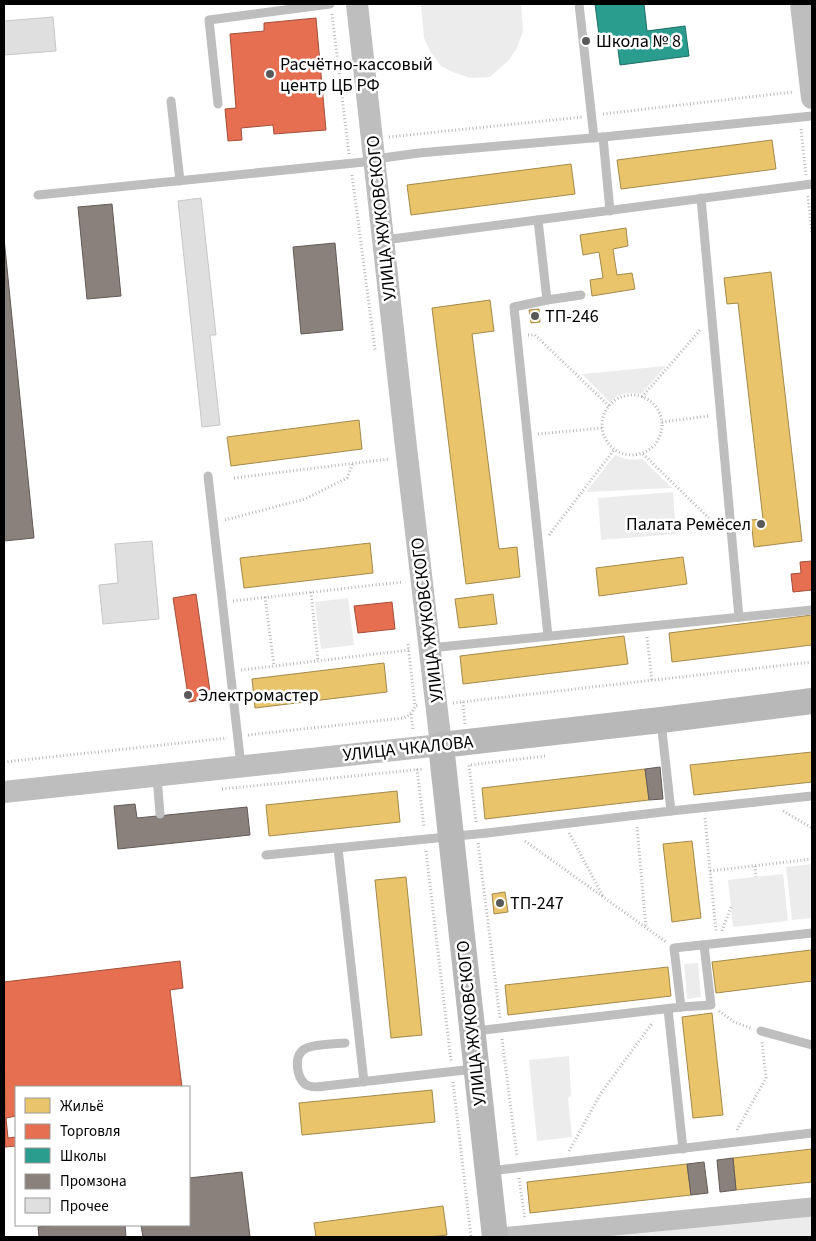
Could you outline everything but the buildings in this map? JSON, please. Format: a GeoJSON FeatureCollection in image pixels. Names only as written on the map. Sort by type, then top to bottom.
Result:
{"type":"FeatureCollection","features":[{"type":"Feature","properties":{"kind":"main road","name":"УЛИЦА ЧКАЛОВА"},"geometry":{"type":"LineString","coordinates":[[441,745],[812,701]]}},
{"type":"Feature","properties":{"kind":"main road","name":"УЛИЦА ЖУКОВСКОГО"},"geometry":{"type":"LineString","coordinates":[[441,745],[472,1032],[464,1070],[488,1171],[495,1237]]}},
{"type":"Feature","properties":{"kind":"street","name":"УЛИЦА ЖУКОВСКОГО"},"geometry":{"type":"LineString","coordinates":[[357,4],[383,240],[420,649],[441,745]]}},
{"type":"Feature","properties":{"kind":"street"},"geometry":{"type":"LineString","coordinates":[[805,11],[812,98]]}},
{"type":"Feature","properties":{"kind":"street","name":"УЛИЦА ЧКАЛОВА"},"geometry":{"type":"LineString","coordinates":[[4,792],[441,745]]}},
{"type":"Feature","properties":{"kind":"street"},"geometry":{"type":"LineString","coordinates":[[502,1237],[812,1207]]}},
{"type":"Feature","properties":{"kind":"lane"},"geometry":{"type":"LineString","coordinates":[[579,4],[610,211]]}},
{"type":"Feature","properties":{"kind":"lane"},"geometry":{"type":"LineString","coordinates":[[218,104],[209,20],[331,8]]}},
{"type":"Feature","properties":{"kind":"lane"},"geometry":{"type":"LineString","coordinates":[[171,101],[180,181]]}},
{"type":"Feature","properties":{"kind":"lane"},"geometry":{"type":"LineString","coordinates":[[38,195],[350,163],[419,153],[812,116]]}},
{"type":"Feature","properties":{"kind":"lane"},"geometry":{"type":"LineString","coordinates":[[383,240],[812,184]]}},
{"type":"Feature","properties":{"kind":"lane"},"geometry":{"type":"LineString","coordinates":[[700,198],[739,617]]}},
{"type":"Feature","properties":{"kind":"lane"},"geometry":{"type":"LineString","coordinates":[[538,220],[547,300]]}},
{"type":"Feature","properties":{"kind":"lane"},"geometry":{"type":"LineString","coordinates":[[548,636],[514,307],[581,295]]}},
{"type":"Feature","properties":{"kind":"lane"},"geometry":{"type":"LineString","coordinates":[[208,476],[241,767]]}},
{"type":"Feature","properties":{"kind":"lane"},"geometry":{"type":"LineString","coordinates":[[420,649],[812,610]]}},
{"type":"Feature","properties":{"kind":"lane"},"geometry":{"type":"LineString","coordinates":[[661,720],[671,811]]}},
{"type":"Feature","properties":{"kind":"lane"},"geometry":{"type":"LineString","coordinates":[[156,776],[160,814]]}},
{"type":"Feature","properties":{"kind":"lane"},"geometry":{"type":"LineString","coordinates":[[266,856],[812,796]]}},
{"type":"Feature","properties":{"kind":"lane"},"geometry":{"type":"LineString","coordinates":[[338,848],[364,1082]]}},
{"type":"Feature","properties":{"kind":"lane"},"geometry":{"type":"LineString","coordinates":[[681,1007],[674,948],[812,933]]}},
{"type":"Feature","properties":{"kind":"lane"},"geometry":{"type":"LineString","coordinates":[[472,1032],[711,1005],[704,945]]}},
{"type":"Feature","properties":{"kind":"lane"},"geometry":{"type":"LineString","coordinates":[[665,1009],[683,1149]]}},
{"type":"Feature","properties":{"kind":"lane"},"geometry":{"type":"LineString","coordinates":[[761,1031],[812,1045]]}},
{"type":"Feature","properties":{"kind":"lane"},"geometry":{"type":"LineString","coordinates":[[345,1043],[309,1047],[302,1051],[297,1060],[297,1069],[300,1078],[306,1085],[314,1087],[464,1070]]}},
{"type":"Feature","properties":{"kind":"lane"},"geometry":{"type":"LineString","coordinates":[[488,1171],[812,1133]]}},
{"type":"Feature","properties":{"kind":"path"},"geometry":{"type":"LineString","coordinates":[[331,8],[365,277]]}},
{"type":"Feature","properties":{"kind":"path"},"geometry":{"type":"LineString","coordinates":[[642,397],[712,317]]}},
{"type":"Feature","properties":{"kind":"path"},"geometry":{"type":"LineString","coordinates":[[517,336],[535,335],[609,406]]}},
{"type":"Feature","properties":{"kind":"path"},"geometry":{"type":"LineString","coordinates":[[630,395],[642,397],[650,400],[660,414],[662,422],[661,435],[658,441],[654,447],[643,454],[633,456],[614,450],[606,440],[602,428],[605,412],[619,398],[630,395]]}},
{"type":"Feature","properties":{"kind":"path"},"geometry":{"type":"LineString","coordinates":[[662,422],[721,415]]}},
{"type":"Feature","properties":{"kind":"path"},"geometry":{"type":"LineString","coordinates":[[527,434],[602,428]]}},
{"type":"Feature","properties":{"kind":"path"},"geometry":{"type":"LineString","coordinates":[[539,548],[614,450]]}},
{"type":"Feature","properties":{"kind":"path"},"geometry":{"type":"LineString","coordinates":[[643,454],[732,540]]}},
{"type":"Feature","properties":{"kind":"path"},"geometry":{"type":"LineString","coordinates":[[234,478],[389,459]]}},
{"type":"Feature","properties":{"kind":"path"},"geometry":{"type":"LineString","coordinates":[[224,521],[305,499],[347,478],[353,463]]}},
{"type":"Feature","properties":{"kind":"path"},"geometry":{"type":"LineString","coordinates":[[222,602],[402,582]]}},
{"type":"Feature","properties":{"kind":"path"},"geometry":{"type":"LineString","coordinates":[[311,592],[318,661]]}},
{"type":"Feature","properties":{"kind":"path"},"geometry":{"type":"LineString","coordinates":[[265,597],[274,666]]}},
{"type":"Feature","properties":{"kind":"path"},"geometry":{"type":"LineString","coordinates":[[646,626],[652,681]]}},
{"type":"Feature","properties":{"kind":"path"},"geometry":{"type":"LineString","coordinates":[[230,672],[420,649]]}},
{"type":"Feature","properties":{"kind":"path"},"geometry":{"type":"LineString","coordinates":[[463,702],[812,662]]}},
{"type":"Feature","properties":{"kind":"path"},"geometry":{"type":"LineString","coordinates":[[411,714],[425,838],[464,1070],[471,1237]]}},
{"type":"Feature","properties":{"kind":"path"},"geometry":{"type":"LineString","coordinates":[[469,765],[526,1224]]}},
{"type":"Feature","properties":{"kind":"path"},"geometry":{"type":"LineString","coordinates":[[765,801],[812,828]]}},
{"type":"Feature","properties":{"kind":"path"},"geometry":{"type":"LineString","coordinates":[[704,808],[717,944]]}},
{"type":"Feature","properties":{"kind":"path"},"geometry":{"type":"LineString","coordinates":[[636,815],[646,928]]}},
{"type":"Feature","properties":{"kind":"path"},"geometry":{"type":"LineString","coordinates":[[564,824],[604,898]]}},
{"type":"Feature","properties":{"kind":"path"},"geometry":{"type":"LineString","coordinates":[[510,830],[674,948]]}},
{"type":"Feature","properties":{"kind":"path"},"geometry":{"type":"LineString","coordinates":[[710,871],[812,859]]}},
{"type":"Feature","properties":{"kind":"path"},"geometry":{"type":"LineString","coordinates":[[755,866],[756,877]]}},
{"type":"Feature","properties":{"kind":"path"},"geometry":{"type":"LineString","coordinates":[[717,944],[731,907]]}},
{"type":"Feature","properties":{"kind":"path"},"geometry":{"type":"LineString","coordinates":[[711,1005],[734,1022],[761,1031],[766,1078],[730,1143]]}},
{"type":"Feature","properties":{"kind":"path"},"geometry":{"type":"LineString","coordinates":[[556,1164],[569,1151],[601,1093],[665,1009]]}},
{"type":"Feature","properties":{"kind":"shaded area"},"geometry":{"type":"Polygon","coordinates":[[[421,4],[521,4],[523,31],[517,48],[509,60],[490,77],[470,78],[455,73],[441,66],[430,51],[424,38],[421,4]]]}},
{"type":"Feature","properties":{"kind":"shaded area"},"geometry":{"type":"Polygon","coordinates":[[[666,366],[641,394],[624,394],[617,396],[610,402],[582,374],[666,366]]]}},
{"type":"Feature","properties":{"kind":"shaded area"},"geometry":{"type":"Polygon","coordinates":[[[615,455],[628,459],[642,459],[672,488],[586,492],[615,455]]]}},
{"type":"Feature","properties":{"kind":"shaded area"},"geometry":{"type":"Polygon","coordinates":[[[673,492],[676,534],[601,540],[598,498],[673,492]]]}},
{"type":"Feature","properties":{"kind":"shaded area"},"geometry":{"type":"Polygon","coordinates":[[[348,598],[354,645],[321,649],[315,602],[348,598]]]}},
{"type":"Feature","properties":{"kind":"shaded area"},"geometry":{"type":"Polygon","coordinates":[[[812,864],[812,918],[792,920],[786,867],[812,864]]]}},
{"type":"Feature","properties":{"kind":"shaded area"},"geometry":{"type":"Polygon","coordinates":[[[783,874],[788,921],[733,927],[728,880],[783,874]]]}},
{"type":"Feature","properties":{"kind":"shaded area"},"geometry":{"type":"Polygon","coordinates":[[[698,963],[701,997],[687,999],[684,964],[698,963]]]}},
{"type":"Feature","properties":{"kind":"shaded area"},"geometry":{"type":"Polygon","coordinates":[[[569,1056],[571,1095],[568,1098],[572,1137],[537,1141],[529,1060],[569,1056]]]}},
{"type":"Feature","properties":{"kind":"shaded area"},"geometry":{"type":"Polygon","coordinates":[[[812,1211],[812,1237],[574,1237],[812,1211]]]}},
{"type":"Feature","properties":{"kind":"place","name":"Школа № 8"},"geometry":{"type":"Point","coordinates":[586,41]}},
{"type":"Feature","properties":{"kind":"place","name":"Расчётно-кассовый центр ЦБ РФ"},"geometry":{"type":"Point","coordinates":[270,74]}},
{"type":"Feature","properties":{"kind":"place","name":"ТП-246"},"geometry":{"type":"Point","coordinates":[535,316]}},
{"type":"Feature","properties":{"kind":"place","name":"Палата Ремёсел"},"geometry":{"type":"Point","coordinates":[761,524]}},
{"type":"Feature","properties":{"kind":"place","name":"Электромастер"},"geometry":{"type":"Point","coordinates":[188,695]}},
{"type":"Feature","properties":{"kind":"place","name":"ТП-247"},"geometry":{"type":"Point","coordinates":[500,903]}}]}
